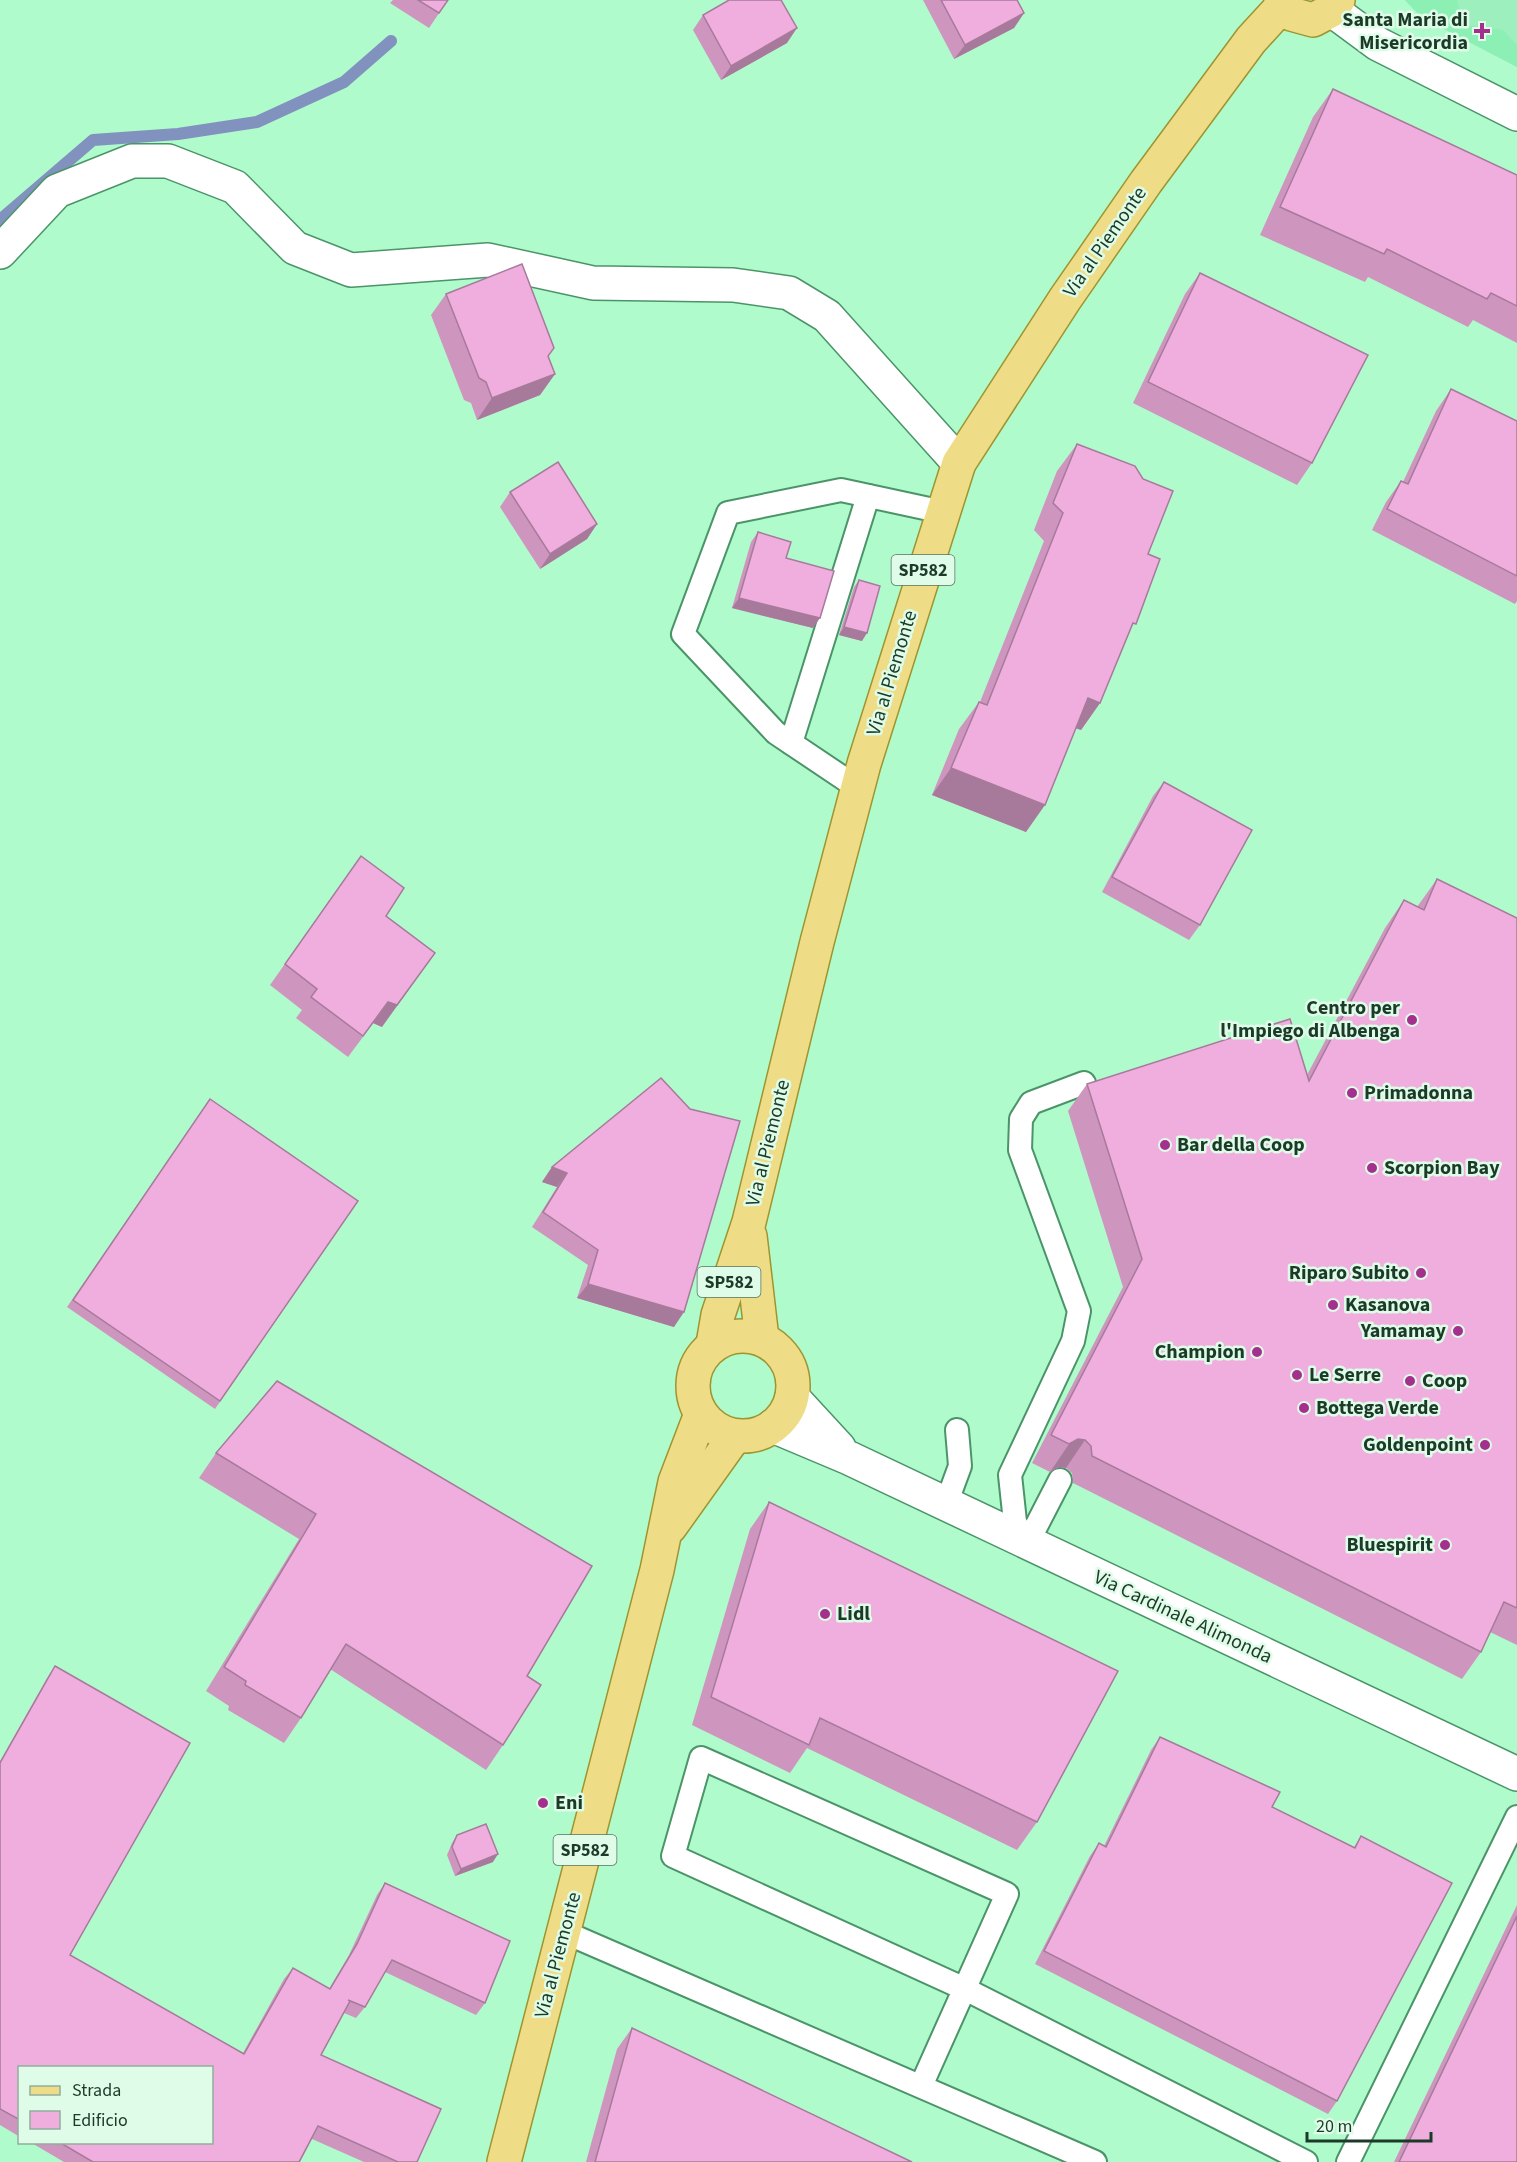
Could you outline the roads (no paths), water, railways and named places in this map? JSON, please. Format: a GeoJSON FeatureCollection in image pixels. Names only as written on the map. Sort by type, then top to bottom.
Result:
{"type":"FeatureCollection","features":[{"type":"Feature","properties":{"kind":"main road"},"geometry":{"type":"LineString","coordinates":[[1282,3],[1300,18],[1313,20],[1335,5]]}},
{"type":"Feature","properties":{"kind":"main road","name":"Via al Piemonte"},"geometry":{"type":"LineString","coordinates":[[504,2162],[657,1570],[675,1482],[700,1414],[694,1401],[692,1379],[700,1359],[713,1344],[718,1315],[749,1221],[858,788],[959,463],[1065,299],[1146,182],[1251,40],[1282,3]]}},
{"type":"Feature","properties":{"kind":"main road","name":"Via al Piemonte"},"geometry":{"type":"LineString","coordinates":[[749,1221],[762,1339]]}},
{"type":"Feature","properties":{"kind":"main road"},"geometry":{"type":"LineString","coordinates":[[700,1414],[718,1430],[735,1436],[758,1434],[773,1426],[784,1415],[792,1397],[792,1374],[788,1362],[780,1351],[762,1339],[745,1335],[733,1336],[713,1344]]}},
{"type":"Feature","properties":{"kind":"main road","name":"Via al Piemonte"},"geometry":{"type":"LineString","coordinates":[[662,1538],[735,1436]]}},
{"type":"Feature","properties":{"kind":"street"},"geometry":{"type":"LineString","coordinates":[[1335,5],[1378,44],[1517,114]]}},
{"type":"Feature","properties":{"kind":"street"},"geometry":{"type":"LineString","coordinates":[[0,252],[57,192],[132,162],[168,161],[235,187],[295,248],[351,270],[488,261],[593,283],[733,285],[789,293],[827,316],[959,463]]}},
{"type":"Feature","properties":{"kind":"street"},"geometry":{"type":"LineString","coordinates":[[792,1397],[815,1425],[849,1458]]}},
{"type":"Feature","properties":{"kind":"street","name":"Via Cardinale Alimonda"},"geometry":{"type":"LineString","coordinates":[[773,1426],[849,1458],[1517,1774]]}},
{"type":"Feature","properties":{"kind":"lane"},"geometry":{"type":"LineString","coordinates":[[858,788],[776,733],[683,634],[728,513],[841,490],[943,512]]}},
{"type":"Feature","properties":{"kind":"lane"},"geometry":{"type":"LineString","coordinates":[[791,743],[868,496]]}},
{"type":"Feature","properties":{"kind":"lane"},"geometry":{"type":"LineString","coordinates":[[1027,1544],[1015,1522],[1010,1475],[1073,1341],[1079,1311],[1020,1150],[1021,1119],[1031,1103],[1084,1083]]}},
{"type":"Feature","properties":{"kind":"lane"},"geometry":{"type":"LineString","coordinates":[[946,1504],[960,1466],[957,1430]]}},
{"type":"Feature","properties":{"kind":"lane"},"geometry":{"type":"LineString","coordinates":[[1027,1544],[1060,1480]]}},
{"type":"Feature","properties":{"kind":"lane"},"geometry":{"type":"LineString","coordinates":[[921,2086],[965,1989],[1007,1894],[701,1758],[673,1856],[965,1989],[1306,2162]]}},
{"type":"Feature","properties":{"kind":"lane"},"geometry":{"type":"LineString","coordinates":[[1348,2162],[1517,1817]]}},
{"type":"Feature","properties":{"kind":"lane"},"geometry":{"type":"LineString","coordinates":[[564,1932],[1095,2162]]}},
{"type":"Feature","properties":{"kind":"waterway"},"geometry":{"type":"LineString","coordinates":[[0,220],[93,140],[178,134],[257,122],[344,82],[391,41]]}},
{"type":"Feature","properties":{"kind":"place","name":"Santa Maria di Misericordia"},"geometry":{"type":"Point","coordinates":[1482,31]}},
{"type":"Feature","properties":{"kind":"place","name":"Centro per l'Impiego di Albenga"},"geometry":{"type":"Point","coordinates":[1412,1020]}},
{"type":"Feature","properties":{"kind":"place","name":"Primadonna"},"geometry":{"type":"Point","coordinates":[1352,1093]}},
{"type":"Feature","properties":{"kind":"place","name":"Bar della Coop"},"geometry":{"type":"Point","coordinates":[1165,1145]}},
{"type":"Feature","properties":{"kind":"place","name":"Scorpion Bay"},"geometry":{"type":"Point","coordinates":[1372,1168]}},
{"type":"Feature","properties":{"kind":"place","name":"Riparo Subito"},"geometry":{"type":"Point","coordinates":[1421,1273]}},
{"type":"Feature","properties":{"kind":"place","name":"Kasanova"},"geometry":{"type":"Point","coordinates":[1333,1305]}},
{"type":"Feature","properties":{"kind":"place","name":"Yamamay"},"geometry":{"type":"Point","coordinates":[1458,1331]}},
{"type":"Feature","properties":{"kind":"place","name":"Champion"},"geometry":{"type":"Point","coordinates":[1257,1352]}},
{"type":"Feature","properties":{"kind":"place","name":"Le Serre"},"geometry":{"type":"Point","coordinates":[1297,1375]}},
{"type":"Feature","properties":{"kind":"place","name":"Coop"},"geometry":{"type":"Point","coordinates":[1410,1381]}},
{"type":"Feature","properties":{"kind":"place","name":"Bottega Verde"},"geometry":{"type":"Point","coordinates":[1304,1408]}},
{"type":"Feature","properties":{"kind":"place","name":"Goldenpoint"},"geometry":{"type":"Point","coordinates":[1485,1445]}},
{"type":"Feature","properties":{"kind":"place","name":"Bluespirit"},"geometry":{"type":"Point","coordinates":[1445,1545]}},
{"type":"Feature","properties":{"kind":"place","name":"Lidl"},"geometry":{"type":"Point","coordinates":[825,1614]}},
{"type":"Feature","properties":{"kind":"place","name":"Eni"},"geometry":{"type":"Point","coordinates":[543,1803]}}]}
